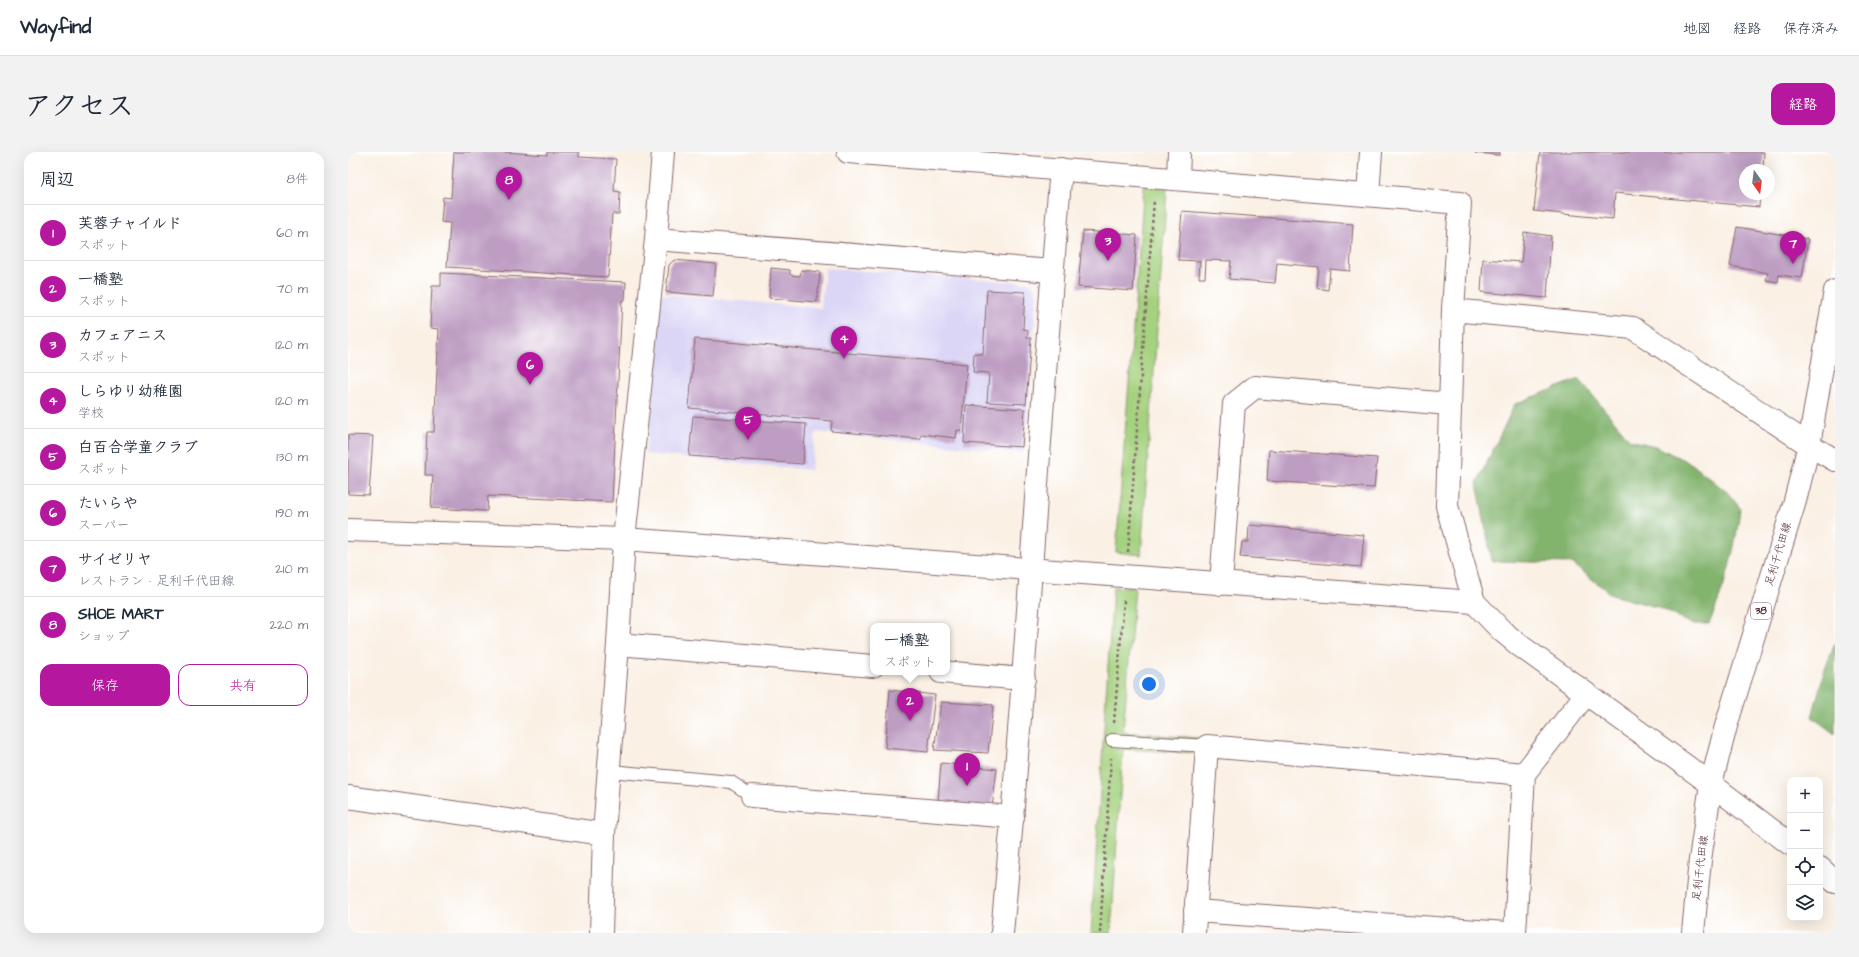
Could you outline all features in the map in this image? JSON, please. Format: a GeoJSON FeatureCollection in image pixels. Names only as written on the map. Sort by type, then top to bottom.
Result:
{"type":"FeatureCollection","features":[{"type":"Feature","properties":{"kind":"street"},"geometry":{"type":"LineString","coordinates":[[601,933],[604,834],[610,771],[624,539],[656,239],[663,152]]}},
{"type":"Feature","properties":{"kind":"street"},"geometry":{"type":"LineString","coordinates":[[848,152],[1460,203],[1453,310],[1447,506],[1474,602],[1502,631],[1586,694],[1711,784],[1787,842]]}},
{"type":"Feature","properties":{"kind":"street"},"geometry":{"type":"LineString","coordinates":[[1178,179],[1179,152]]}},
{"type":"Feature","properties":{"kind":"street"},"geometry":{"type":"LineString","coordinates":[[1368,195],[1371,152]]}},
{"type":"Feature","properties":{"kind":"street"},"geometry":{"type":"LineString","coordinates":[[1002,933],[1024,679],[1030,569],[1061,170]]}},
{"type":"Feature","properties":{"kind":"street"},"geometry":{"type":"LineString","coordinates":[[656,239],[1052,271]]}},
{"type":"Feature","properties":{"kind":"street","name":"足利千代田線"},"geometry":{"type":"LineString","coordinates":[[1693,933],[1700,860],[1711,784],[1726,726],[1795,501],[1809,445],[1835,291]]}},
{"type":"Feature","properties":{"kind":"street"},"geometry":{"type":"LineString","coordinates":[[1453,310],[1633,328],[1809,445],[1835,460]]}},
{"type":"Feature","properties":{"kind":"street"},"geometry":{"type":"LineString","coordinates":[[1221,584],[1234,404],[1255,387],[1449,404]]}},
{"type":"Feature","properties":{"kind":"street"},"geometry":{"type":"LineString","coordinates":[[348,530],[624,539],[1474,602]]}},
{"type":"Feature","properties":{"kind":"street"},"geometry":{"type":"LineString","coordinates":[[618,644],[870,666]]}},
{"type":"Feature","properties":{"kind":"street"},"geometry":{"type":"LineString","coordinates":[[950,673],[1024,679]]}},
{"type":"Feature","properties":{"kind":"street"},"geometry":{"type":"LineString","coordinates":[[1515,933],[1524,774],[1586,694]]}},
{"type":"Feature","properties":{"kind":"street"},"geometry":{"type":"LineString","coordinates":[[1194,933],[1207,746],[1524,774]]}},
{"type":"Feature","properties":{"kind":"street"},"geometry":{"type":"LineString","coordinates":[[752,796],[1013,817]]}},
{"type":"Feature","properties":{"kind":"street"},"geometry":{"type":"LineString","coordinates":[[348,797],[604,834]]}},
{"type":"Feature","properties":{"kind":"street"},"geometry":{"type":"LineString","coordinates":[[1823,871],[1835,882]]}},
{"type":"Feature","properties":{"kind":"street"},"geometry":{"type":"LineString","coordinates":[[1195,911],[1506,933]]}},
{"type":"Feature","properties":{"kind":"lane"},"geometry":{"type":"LineString","coordinates":[[1112,740],[1207,746]]}},
{"type":"Feature","properties":{"kind":"lane"},"geometry":{"type":"LineString","coordinates":[[610,771],[731,782],[752,796]]}},
{"type":"Feature","properties":{"kind":"path"},"geometry":{"type":"LineString","coordinates":[[1128,553],[1155,194]]}},
{"type":"Feature","properties":{"kind":"shaded area"},"geometry":{"type":"Polygon","coordinates":[[[825,268],[1031,283],[1037,293],[1024,453],[816,432],[811,470],[645,454],[652,410],[660,294],[821,308],[825,268]]]}},
{"type":"Feature","properties":{"kind":"green space"},"geometry":{"type":"Polygon","coordinates":[[[1144,186],[1167,188],[1141,555],[1116,552],[1144,186]]]}},
{"type":"Feature","properties":{"kind":"green space"},"geometry":{"type":"Polygon","coordinates":[[[1579,379],[1630,440],[1655,446],[1692,464],[1727,492],[1740,508],[1736,538],[1729,567],[1709,624],[1692,624],[1660,608],[1612,595],[1572,563],[1492,561],[1477,483],[1515,404],[1579,379]]]}},
{"type":"Feature","properties":{"kind":"green space"},"geometry":{"type":"Polygon","coordinates":[[[1113,587],[1135,588],[1123,732],[1197,738],[1195,753],[1123,749],[1111,933],[1091,933],[1113,587]]]}},
{"type":"Feature","properties":{"kind":"green space"},"geometry":{"type":"Polygon","coordinates":[[[1835,643],[1835,734],[1812,717],[1824,672],[1835,643]]]}},
{"type":"Feature","properties":{"kind":"building"},"geometry":{"type":"Polygon","coordinates":[[[454,152],[505,152],[547,155],[547,152],[579,152],[579,157],[616,159],[614,191],[620,192],[619,214],[612,214],[608,277],[447,267],[450,223],[441,222],[443,197],[451,198],[454,152]]]}},
{"type":"Feature","properties":{"kind":"building"},"geometry":{"type":"Polygon","coordinates":[[[1500,152],[1500,155],[1475,153],[1500,152]]]}},
{"type":"Feature","properties":{"kind":"building"},"geometry":{"type":"Polygon","coordinates":[[[1540,152],[1764,152],[1763,164],[1739,164],[1739,200],[1760,200],[1759,207],[1615,193],[1613,219],[1534,211],[1540,152]]]}},
{"type":"Feature","properties":{"kind":"building"},"geometry":{"type":"Polygon","coordinates":[[[1182,211],[1353,224],[1350,271],[1330,269],[1328,290],[1317,288],[1319,267],[1277,263],[1275,283],[1229,279],[1231,261],[1206,260],[1205,278],[1199,278],[1200,261],[1178,260],[1182,211]]]}},
{"type":"Feature","properties":{"kind":"building"},"geometry":{"type":"Polygon","coordinates":[[[1737,227],[1808,239],[1802,278],[1779,275],[1778,282],[1766,280],[1768,273],[1730,266],[1737,227]]]}},
{"type":"Feature","properties":{"kind":"building"},"geometry":{"type":"Polygon","coordinates":[[[1083,231],[1137,235],[1133,291],[1078,287],[1083,231]]]}},
{"type":"Feature","properties":{"kind":"building"},"geometry":{"type":"Polygon","coordinates":[[[1524,232],[1551,236],[1547,298],[1481,292],[1483,259],[1521,262],[1524,232]]]}},
{"type":"Feature","properties":{"kind":"building"},"geometry":{"type":"Polygon","coordinates":[[[674,260],[716,264],[713,296],[666,292],[669,265],[674,260]]]}},
{"type":"Feature","properties":{"kind":"building"},"geometry":{"type":"Polygon","coordinates":[[[771,268],[790,270],[790,275],[800,276],[801,270],[820,272],[817,302],[769,298],[771,268]]]}},
{"type":"Feature","properties":{"kind":"building"},"geometry":{"type":"Polygon","coordinates":[[[441,273],[626,282],[625,300],[622,300],[612,502],[488,496],[487,511],[431,508],[433,475],[425,475],[427,432],[434,432],[439,329],[430,328],[432,286],[441,286],[441,273]]]}},
{"type":"Feature","properties":{"kind":"building"},"geometry":{"type":"Polygon","coordinates":[[[987,290],[1025,292],[1023,329],[1028,330],[1027,338],[1031,338],[1026,404],[987,402],[989,373],[973,372],[974,353],[983,354],[987,290]]]}},
{"type":"Feature","properties":{"kind":"building"},"geometry":{"type":"Polygon","coordinates":[[[695,339],[967,364],[961,431],[957,430],[956,438],[921,434],[920,439],[831,431],[832,421],[689,408],[695,339]]]}},
{"type":"Feature","properties":{"kind":"building"},"geometry":{"type":"Polygon","coordinates":[[[966,405],[1025,409],[1022,447],[964,443],[966,405]]]}},
{"type":"Feature","properties":{"kind":"building"},"geometry":{"type":"Polygon","coordinates":[[[693,416],[806,424],[803,464],[689,456],[693,416]]]}},
{"type":"Feature","properties":{"kind":"building"},"geometry":{"type":"Polygon","coordinates":[[[348,435],[373,436],[369,495],[348,494],[348,435]]]}},
{"type":"Feature","properties":{"kind":"building"},"geometry":{"type":"Polygon","coordinates":[[[1269,450],[1377,458],[1374,488],[1267,481],[1269,450]]]}},
{"type":"Feature","properties":{"kind":"building"},"geometry":{"type":"Polygon","coordinates":[[[1249,525],[1364,535],[1361,567],[1240,557],[1242,542],[1248,542],[1249,525]]]}},
{"type":"Feature","properties":{"kind":"building"},"geometry":{"type":"Polygon","coordinates":[[[890,690],[935,695],[928,752],[885,748],[890,690]]]}},
{"type":"Feature","properties":{"kind":"building"},"geometry":{"type":"Polygon","coordinates":[[[941,702],[993,705],[988,753],[934,750],[941,702]]]}},
{"type":"Feature","properties":{"kind":"building"},"geometry":{"type":"Polygon","coordinates":[[[941,763],[997,769],[992,808],[938,802],[941,763]]]}},
{"type":"Feature","properties":{"kind":"place","name":"SHOE MART"},"geometry":{"type":"Point","coordinates":[509,200]}},
{"type":"Feature","properties":{"kind":"place","name":"カフェアニス"},"geometry":{"type":"Point","coordinates":[1108,261]}},
{"type":"Feature","properties":{"kind":"place","name":"サイゼリヤ"},"geometry":{"type":"Point","coordinates":[1793,264]}},
{"type":"Feature","properties":{"kind":"place","name":"しらゆり幼稚園"},"geometry":{"type":"Point","coordinates":[844,359]}},
{"type":"Feature","properties":{"kind":"place","name":"たいらや"},"geometry":{"type":"Point","coordinates":[530,385]}},
{"type":"Feature","properties":{"kind":"place","name":"白百合学童クラブ"},"geometry":{"type":"Point","coordinates":[748,440]}},
{"type":"Feature","properties":{"kind":"place","name":"一橋塾"},"geometry":{"type":"Point","coordinates":[910,721]}},
{"type":"Feature","properties":{"kind":"place","name":"芙蓉チャイルド"},"geometry":{"type":"Point","coordinates":[967,786]}}]}
